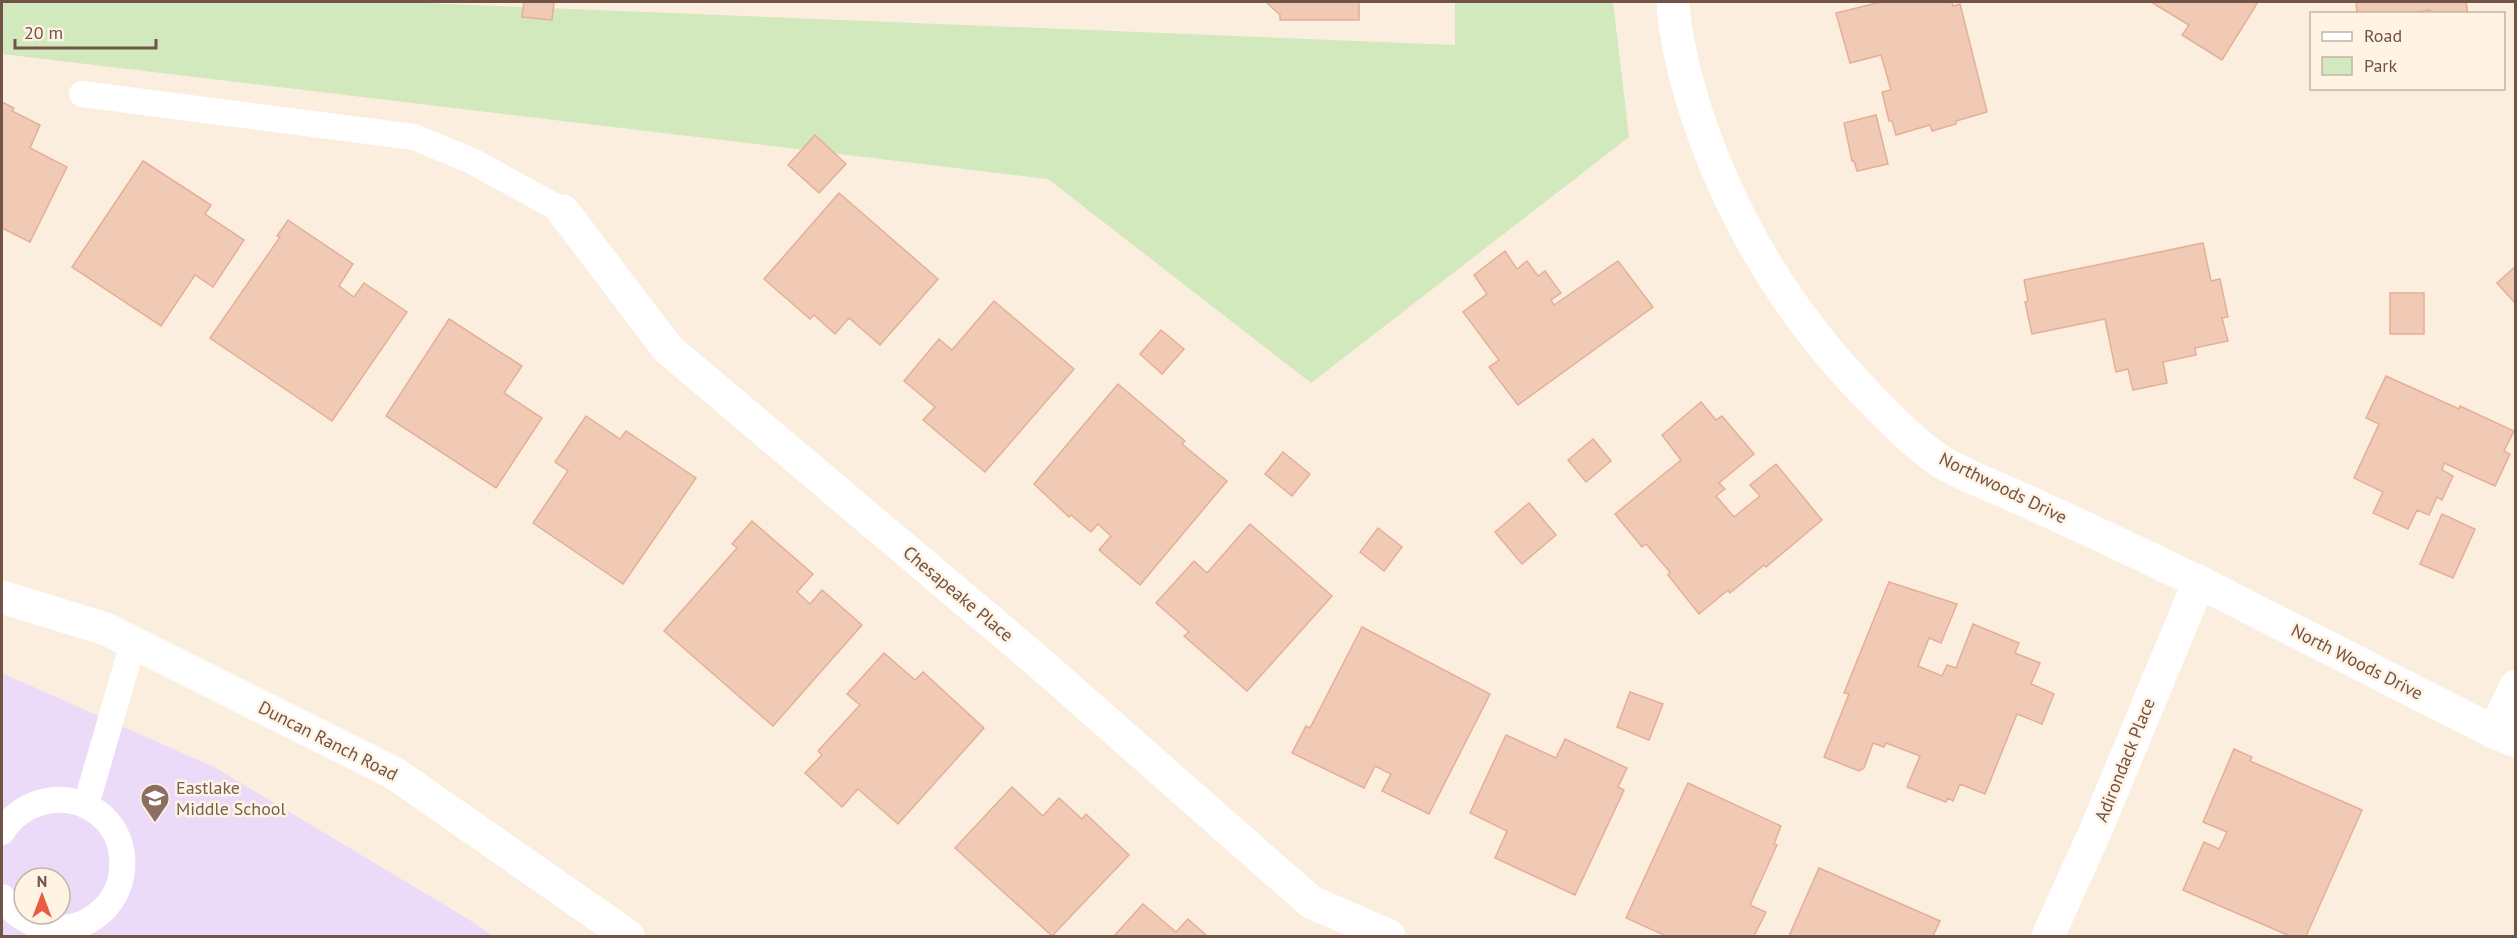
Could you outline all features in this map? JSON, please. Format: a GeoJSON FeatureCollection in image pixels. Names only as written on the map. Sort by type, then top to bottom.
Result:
{"type":"FeatureCollection","features":[{"type":"Feature","properties":{"kind":"street","name":"Northwoods Drive"},"geometry":{"type":"LineString","coordinates":[[1673,2],[1674,23],[1688,86],[1708,148],[1733,207],[1764,265],[1801,320],[1843,371],[1889,418],[1940,461],[2199,582]]}},
{"type":"Feature","properties":{"kind":"street","name":"Chesapeake Place"},"geometry":{"type":"LineString","coordinates":[[562,211],[668,349],[1007,636],[1311,902],[1389,936]]}},
{"type":"Feature","properties":{"kind":"street","name":"North Woods Drive"},"geometry":{"type":"LineString","coordinates":[[2199,582],[2505,736]]}},
{"type":"Feature","properties":{"kind":"street","name":"Adirondack Place"},"geometry":{"type":"LineString","coordinates":[[2048,936],[2095,832],[2199,582]]}},
{"type":"Feature","properties":{"kind":"street","name":"Duncan Ranch Road"},"geometry":{"type":"LineString","coordinates":[[2,597],[106,629],[394,773],[628,936]]}},
{"type":"Feature","properties":{"kind":"street"},"geometry":{"type":"LineString","coordinates":[[2505,736],[2516,686]]}},
{"type":"Feature","properties":{"kind":"lane"},"geometry":{"type":"LineString","coordinates":[[82,94],[414,137],[472,160],[562,211]]}},
{"type":"Feature","properties":{"kind":"lane"},"geometry":{"type":"LineString","coordinates":[[86,806],[133,644]]}},
{"type":"Feature","properties":{"kind":"lane"},"geometry":{"type":"LineString","coordinates":[[2,832],[7,823],[22,809],[41,801],[64,799],[86,806],[104,818],[117,837],[123,859],[121,881],[111,902],[94,918],[74,928],[53,929],[33,924],[16,914],[2,897]]}},
{"type":"Feature","properties":{"kind":"shaded area","name":"Eastlake Middle School"},"geometry":{"type":"Polygon","coordinates":[[[2,673],[216,768],[493,936],[2,936],[2,673]]]}},
{"type":"Feature","properties":{"kind":"green space"},"geometry":{"type":"Polygon","coordinates":[[[2,2],[400,2],[1455,45],[1455,2],[1613,2],[1629,137],[1311,383],[1048,179],[2,54],[2,2]]]}},
{"type":"Feature","properties":{"kind":"building"},"geometry":{"type":"Polygon","coordinates":[[[524,2],[554,2],[552,20],[522,17],[524,2]]]}},
{"type":"Feature","properties":{"kind":"building"},"geometry":{"type":"Polygon","coordinates":[[[1266,2],[1359,2],[1359,20],[1280,20],[1280,15],[1266,2]]]}},
{"type":"Feature","properties":{"kind":"building"},"geometry":{"type":"Polygon","coordinates":[[[1881,2],[1952,2],[1953,6],[1960,4],[1987,112],[1932,131],[1930,125],[1896,135],[1892,121],[1889,121],[1882,92],[1891,90],[1881,55],[1850,63],[1836,13],[1881,2]]]}},
{"type":"Feature","properties":{"kind":"building"},"geometry":{"type":"Polygon","coordinates":[[[2151,2],[2258,2],[2222,60],[2182,35],[2189,25],[2151,2]]]}},
{"type":"Feature","properties":{"kind":"building"},"geometry":{"type":"Polygon","coordinates":[[[2356,2],[2466,2],[2468,12],[2430,12],[2430,10],[2357,12],[2356,2]]]}},
{"type":"Feature","properties":{"kind":"building"},"geometry":{"type":"Polygon","coordinates":[[[2,102],[14,108],[12,111],[40,125],[30,148],[67,167],[30,242],[2,228],[2,102]]]}},
{"type":"Feature","properties":{"kind":"building"},"geometry":{"type":"Polygon","coordinates":[[[1876,115],[1888,164],[1857,171],[1852,161],[1844,123],[1876,115]]]}},
{"type":"Feature","properties":{"kind":"building"},"geometry":{"type":"Polygon","coordinates":[[[815,135],[846,164],[819,193],[788,165],[815,135]]]}},
{"type":"Feature","properties":{"kind":"building"},"geometry":{"type":"Polygon","coordinates":[[[143,161],[211,205],[205,214],[244,240],[213,287],[195,275],[161,326],[72,267],[143,161]]]}},
{"type":"Feature","properties":{"kind":"building"},"geometry":{"type":"Polygon","coordinates":[[[839,193],[938,279],[880,345],[849,318],[835,334],[814,315],[810,319],[764,279],[839,193]]]}},
{"type":"Feature","properties":{"kind":"building"},"geometry":{"type":"Polygon","coordinates":[[[288,220],[353,264],[339,286],[354,297],[364,283],[407,312],[332,421],[210,338],[280,237],[277,236],[288,220]]]}},
{"type":"Feature","properties":{"kind":"building"},"geometry":{"type":"Polygon","coordinates":[[[2203,243],[2211,281],[2220,279],[2228,317],[2222,318],[2228,341],[2195,348],[2196,355],[2163,362],[2167,383],[2133,390],[2128,369],[2116,372],[2105,319],[2032,334],[2025,302],[2028,301],[2024,280],[2203,243]]]}},
{"type":"Feature","properties":{"kind":"building"},"geometry":{"type":"Polygon","coordinates":[[[1505,251],[1517,269],[1527,261],[1538,276],[1545,271],[1561,293],[1551,300],[1554,305],[1618,261],[1653,307],[1518,405],[1489,367],[1499,360],[1463,312],[1487,294],[1474,275],[1505,251]]]}},
{"type":"Feature","properties":{"kind":"building"},"geometry":{"type":"Polygon","coordinates":[[[2516,266],[2516,304],[2497,283],[2516,266]]]}},
{"type":"Feature","properties":{"kind":"building"},"geometry":{"type":"Polygon","coordinates":[[[2390,293],[2424,293],[2424,334],[2390,334],[2390,293]]]}},
{"type":"Feature","properties":{"kind":"building"},"geometry":{"type":"Polygon","coordinates":[[[994,301],[1074,369],[985,472],[923,420],[935,407],[904,381],[939,339],[952,350],[994,301]]]}},
{"type":"Feature","properties":{"kind":"building"},"geometry":{"type":"Polygon","coordinates":[[[449,319],[522,366],[504,393],[542,418],[496,488],[386,416],[449,319]]]}},
{"type":"Feature","properties":{"kind":"building"},"geometry":{"type":"Polygon","coordinates":[[[1161,330],[1184,349],[1162,374],[1140,354],[1161,330]]]}},
{"type":"Feature","properties":{"kind":"building"},"geometry":{"type":"Polygon","coordinates":[[[2386,376],[2514,431],[2504,451],[2510,454],[2495,486],[2444,463],[2442,470],[2453,476],[2442,500],[2437,497],[2429,515],[2417,510],[2408,529],[2373,513],[2383,492],[2354,478],[2379,424],[2366,418],[2386,376]]]}},
{"type":"Feature","properties":{"kind":"building"},"geometry":{"type":"Polygon","coordinates":[[[1118,384],[1185,441],[1182,444],[1227,481],[1140,585],[1099,550],[1111,536],[1098,524],[1091,532],[1071,515],[1069,517],[1034,484],[1118,384]]]}},
{"type":"Feature","properties":{"kind":"building"},"geometry":{"type":"Polygon","coordinates":[[[1701,402],[1716,420],[1722,416],[1754,454],[1719,483],[1725,489],[1716,496],[1734,517],[1760,496],[1750,485],[1776,464],[1822,520],[1766,567],[1764,565],[1730,593],[1728,590],[1699,614],[1668,575],[1670,572],[1646,544],[1642,547],[1615,514],[1681,460],[1662,435],[1701,402]]]}},
{"type":"Feature","properties":{"kind":"building"},"geometry":{"type":"Polygon","coordinates":[[[586,416],[620,439],[626,431],[696,478],[623,584],[533,523],[568,471],[555,462],[586,416]]]}},
{"type":"Feature","properties":{"kind":"building"},"geometry":{"type":"Polygon","coordinates":[[[1593,439],[1611,461],[1586,482],[1568,460],[1593,439]]]}},
{"type":"Feature","properties":{"kind":"building"},"geometry":{"type":"Polygon","coordinates":[[[1283,452],[1310,474],[1292,496],[1265,474],[1283,452]]]}},
{"type":"Feature","properties":{"kind":"building"},"geometry":{"type":"Polygon","coordinates":[[[1529,503],[1556,535],[1522,564],[1495,532],[1529,503]]]}},
{"type":"Feature","properties":{"kind":"building"},"geometry":{"type":"Polygon","coordinates":[[[2442,514],[2475,529],[2453,578],[2420,564],[2442,514]]]}},
{"type":"Feature","properties":{"kind":"building"},"geometry":{"type":"Polygon","coordinates":[[[752,521],[813,574],[797,592],[810,604],[822,590],[862,625],[773,726],[664,631],[737,548],[732,544],[752,521]]]}},
{"type":"Feature","properties":{"kind":"building"},"geometry":{"type":"Polygon","coordinates":[[[1250,524],[1332,596],[1247,691],[1184,636],[1189,632],[1156,603],[1194,561],[1207,573],[1250,524]]]}},
{"type":"Feature","properties":{"kind":"building"},"geometry":{"type":"Polygon","coordinates":[[[1378,528],[1402,547],[1384,571],[1360,552],[1378,528]]]}},
{"type":"Feature","properties":{"kind":"building"},"geometry":{"type":"Polygon","coordinates":[[[1889,582],[1957,604],[1941,643],[1929,638],[1918,666],[1942,676],[1947,665],[1956,668],[1973,624],[2019,643],[2015,653],[2040,663],[2031,684],[2054,694],[2042,724],[2017,714],[1985,794],[1960,784],[1953,801],[1948,798],[1946,802],[1907,787],[1920,756],[1886,743],[1884,747],[1873,743],[1864,768],[1859,771],[1824,757],[1849,694],[1844,693],[1889,582]]]}},
{"type":"Feature","properties":{"kind":"building"},"geometry":{"type":"Polygon","coordinates":[[[1362,627],[1490,694],[1429,814],[1382,791],[1391,774],[1375,766],[1364,788],[1292,753],[1306,726],[1310,728],[1362,627]]]}},
{"type":"Feature","properties":{"kind":"building"},"geometry":{"type":"Polygon","coordinates":[[[884,653],[915,680],[923,672],[984,728],[898,824],[858,789],[842,807],[805,773],[822,755],[818,751],[860,705],[847,694],[884,653]]]}},
{"type":"Feature","properties":{"kind":"building"},"geometry":{"type":"Polygon","coordinates":[[[1630,692],[1663,704],[1649,740],[1617,727],[1630,692]]]}},
{"type":"Feature","properties":{"kind":"building"},"geometry":{"type":"Polygon","coordinates":[[[1506,735],[1556,758],[1565,739],[1627,768],[1618,787],[1624,790],[1575,895],[1495,858],[1507,831],[1470,813],[1506,735]]]}},
{"type":"Feature","properties":{"kind":"building"},"geometry":{"type":"Polygon","coordinates":[[[2234,749],[2252,757],[2250,761],[2362,810],[2306,936],[2290,936],[2183,890],[2204,842],[2219,849],[2227,832],[2203,822],[2234,749]]]}},
{"type":"Feature","properties":{"kind":"building"},"geometry":{"type":"Polygon","coordinates":[[[1688,783],[1781,826],[1774,844],[1777,845],[1750,905],[1766,912],[1754,936],[1666,936],[1626,918],[1688,783]]]}},
{"type":"Feature","properties":{"kind":"building"},"geometry":{"type":"Polygon","coordinates":[[[1012,787],[1043,816],[1059,798],[1082,819],[1086,814],[1129,855],[1052,936],[955,848],[1012,787]]]}},
{"type":"Feature","properties":{"kind":"building"},"geometry":{"type":"Polygon","coordinates":[[[1819,868],[1940,921],[1933,936],[1789,936],[1819,868]]]}},
{"type":"Feature","properties":{"kind":"building"},"geometry":{"type":"Polygon","coordinates":[[[1143,904],[1176,932],[1188,919],[1207,936],[1114,936],[1143,904]]]}},
{"type":"Feature","properties":{"kind":"place","name":"Eastlake Middle School"},"geometry":{"type":"Point","coordinates":[155,824]}}]}
